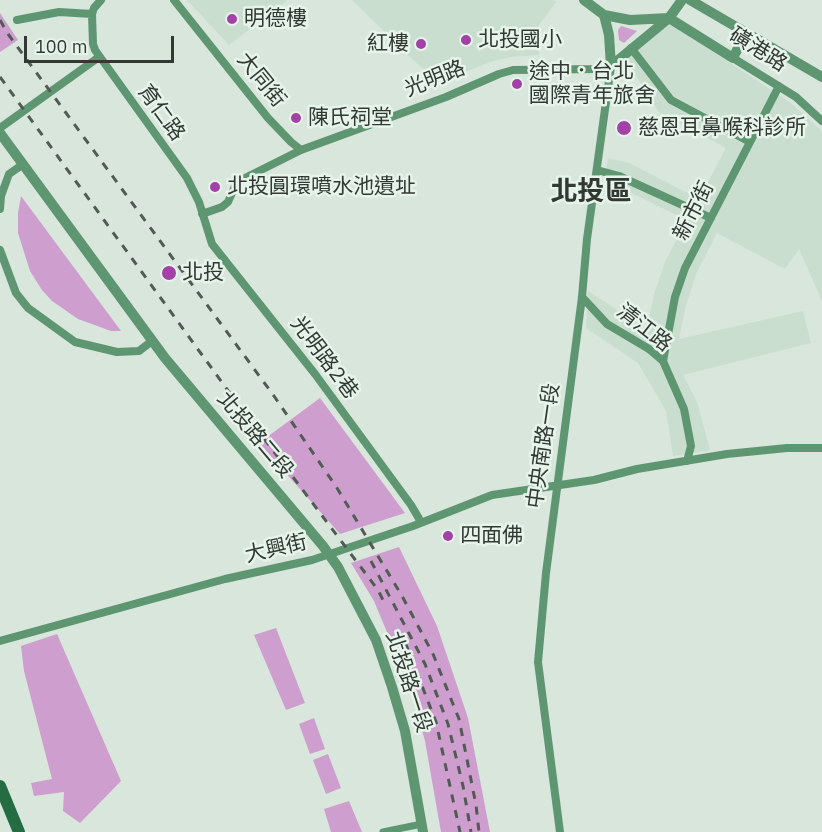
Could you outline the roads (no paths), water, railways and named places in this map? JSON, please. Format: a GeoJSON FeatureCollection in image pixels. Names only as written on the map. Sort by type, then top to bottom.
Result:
{"type":"FeatureCollection","features":[{"type":"Feature","properties":{"kind":"main road"},"geometry":{"type":"LineString","coordinates":[[0,786],[19,832]]}},
{"type":"Feature","properties":{"kind":"street"},"geometry":{"type":"LineString","coordinates":[[17,20],[59,12],[92,14],[101,0]]}},
{"type":"Feature","properties":{"kind":"street","name":"大同街"},"geometry":{"type":"LineString","coordinates":[[174,0],[268,118],[301,150]]}},
{"type":"Feature","properties":{"kind":"street"},"geometry":{"type":"LineString","coordinates":[[584,0],[604,15],[630,20],[669,18]]}},
{"type":"Feature","properties":{"kind":"street"},"geometry":{"type":"LineString","coordinates":[[611,66],[669,18],[682,0]]}},
{"type":"Feature","properties":{"kind":"street"},"geometry":{"type":"LineString","coordinates":[[690,0],[822,77]]}},
{"type":"Feature","properties":{"kind":"street","name":"育仁路"},"geometry":{"type":"LineString","coordinates":[[92,14],[93,44],[99,57],[187,178],[202,214]]}},
{"type":"Feature","properties":{"kind":"street"},"geometry":{"type":"LineString","coordinates":[[604,15],[609,35],[611,66]]}},
{"type":"Feature","properties":{"kind":"street","name":"磺港路"},"geometry":{"type":"LineString","coordinates":[[669,18],[779,86],[805,104],[822,121]]}},
{"type":"Feature","properties":{"kind":"street"},"geometry":{"type":"LineString","coordinates":[[733,58],[746,32]]}},
{"type":"Feature","properties":{"kind":"street"},"geometry":{"type":"LineString","coordinates":[[631,48],[671,100],[750,142]]}},
{"type":"Feature","properties":{"kind":"street"},"geometry":{"type":"LineString","coordinates":[[0,128],[99,57]]}},
{"type":"Feature","properties":{"kind":"street","name":"光明路"},"geometry":{"type":"LineString","coordinates":[[202,214],[222,207],[228,202],[236,184],[245,178],[301,150],[446,97],[506,72],[528,69],[597,69],[611,66]]}},
{"type":"Feature","properties":{"kind":"street","name":"中央南路一段"},"geometry":{"type":"LineString","coordinates":[[560,832],[538,662],[546,573],[582,297],[587,239],[611,66]]}},
{"type":"Feature","properties":{"kind":"street","name":"新市街"},"geometry":{"type":"LineString","coordinates":[[663,361],[675,297],[685,268],[779,86]]}},
{"type":"Feature","properties":{"kind":"street","name":"北投路二段"},"geometry":{"type":"LineString","coordinates":[[0,133],[152,341],[328,554]]}},
{"type":"Feature","properties":{"kind":"street"},"geometry":{"type":"LineString","coordinates":[[0,209],[1,196],[9,174],[22,165]]}},
{"type":"Feature","properties":{"kind":"street"},"geometry":{"type":"LineString","coordinates":[[597,170],[619,176],[711,218]]}},
{"type":"Feature","properties":{"kind":"street","name":"光明路2巷"},"geometry":{"type":"LineString","coordinates":[[202,214],[212,244],[310,367],[421,522]]}},
{"type":"Feature","properties":{"kind":"street"},"geometry":{"type":"LineString","coordinates":[[0,250],[16,293],[46,322],[75,342],[117,352],[138,351],[152,341]]}},
{"type":"Feature","properties":{"kind":"street","name":"清江路"},"geometry":{"type":"LineString","coordinates":[[582,297],[608,324],[649,349],[663,361],[684,409],[691,446],[687,461]]}},
{"type":"Feature","properties":{"kind":"street","name":"大興街"},"geometry":{"type":"LineString","coordinates":[[0,641],[225,579],[312,560],[492,495],[594,480],[637,470],[750,451],[822,448]]}},
{"type":"Feature","properties":{"kind":"street","name":"北投路一段"},"geometry":{"type":"LineString","coordinates":[[328,554],[376,640],[393,687],[405,731],[422,828]]}},
{"type":"Feature","properties":{"kind":"street"},"geometry":{"type":"LineString","coordinates":[[382,832],[422,828]]}},
{"type":"Feature","properties":{"kind":"railway"},"geometry":{"type":"LineString","coordinates":[[0,20],[274,396],[337,488],[402,596],[433,654],[459,719],[479,832]]}},
{"type":"Feature","properties":{"kind":"railway"},"geometry":{"type":"LineString","coordinates":[[0,77],[229,392],[378,590],[384,602]]}},
{"type":"Feature","properties":{"kind":"railway"},"geometry":{"type":"LineString","coordinates":[[371,561],[425,664],[448,724],[471,832]]}},
{"type":"Feature","properties":{"kind":"railway"},"geometry":{"type":"LineString","coordinates":[[405,642],[436,722],[460,832]]}},
{"type":"Feature","properties":{"kind":"place","name":"明德樓"},"geometry":{"type":"Point","coordinates":[232,19]}},
{"type":"Feature","properties":{"kind":"place","name":"北投國小"},"geometry":{"type":"Point","coordinates":[466,40]}},
{"type":"Feature","properties":{"kind":"place","name":"紅樓"},"geometry":{"type":"Point","coordinates":[421,44]}},
{"type":"Feature","properties":{"kind":"place","name":"途中．台北 國際青年旅舍"},"geometry":{"type":"Point","coordinates":[517,84]}},
{"type":"Feature","properties":{"kind":"place","name":"陳氏祠堂"},"geometry":{"type":"Point","coordinates":[296,118]}},
{"type":"Feature","properties":{"kind":"place","name":"慈恩耳鼻喉科診所"},"geometry":{"type":"Point","coordinates":[624,128]}},
{"type":"Feature","properties":{"kind":"place","name":"北投圓環噴水池遺址"},"geometry":{"type":"Point","coordinates":[215,187]}},
{"type":"Feature","properties":{"kind":"place","name":"北投"},"geometry":{"type":"Point","coordinates":[169,273]}},
{"type":"Feature","properties":{"kind":"place","name":"四面佛"},"geometry":{"type":"Point","coordinates":[448,536]}},
{"type":"Feature","properties":{"kind":"district","name":"北投區"},"geometry":{"type":"Point","coordinates":[591,192]}}]}
